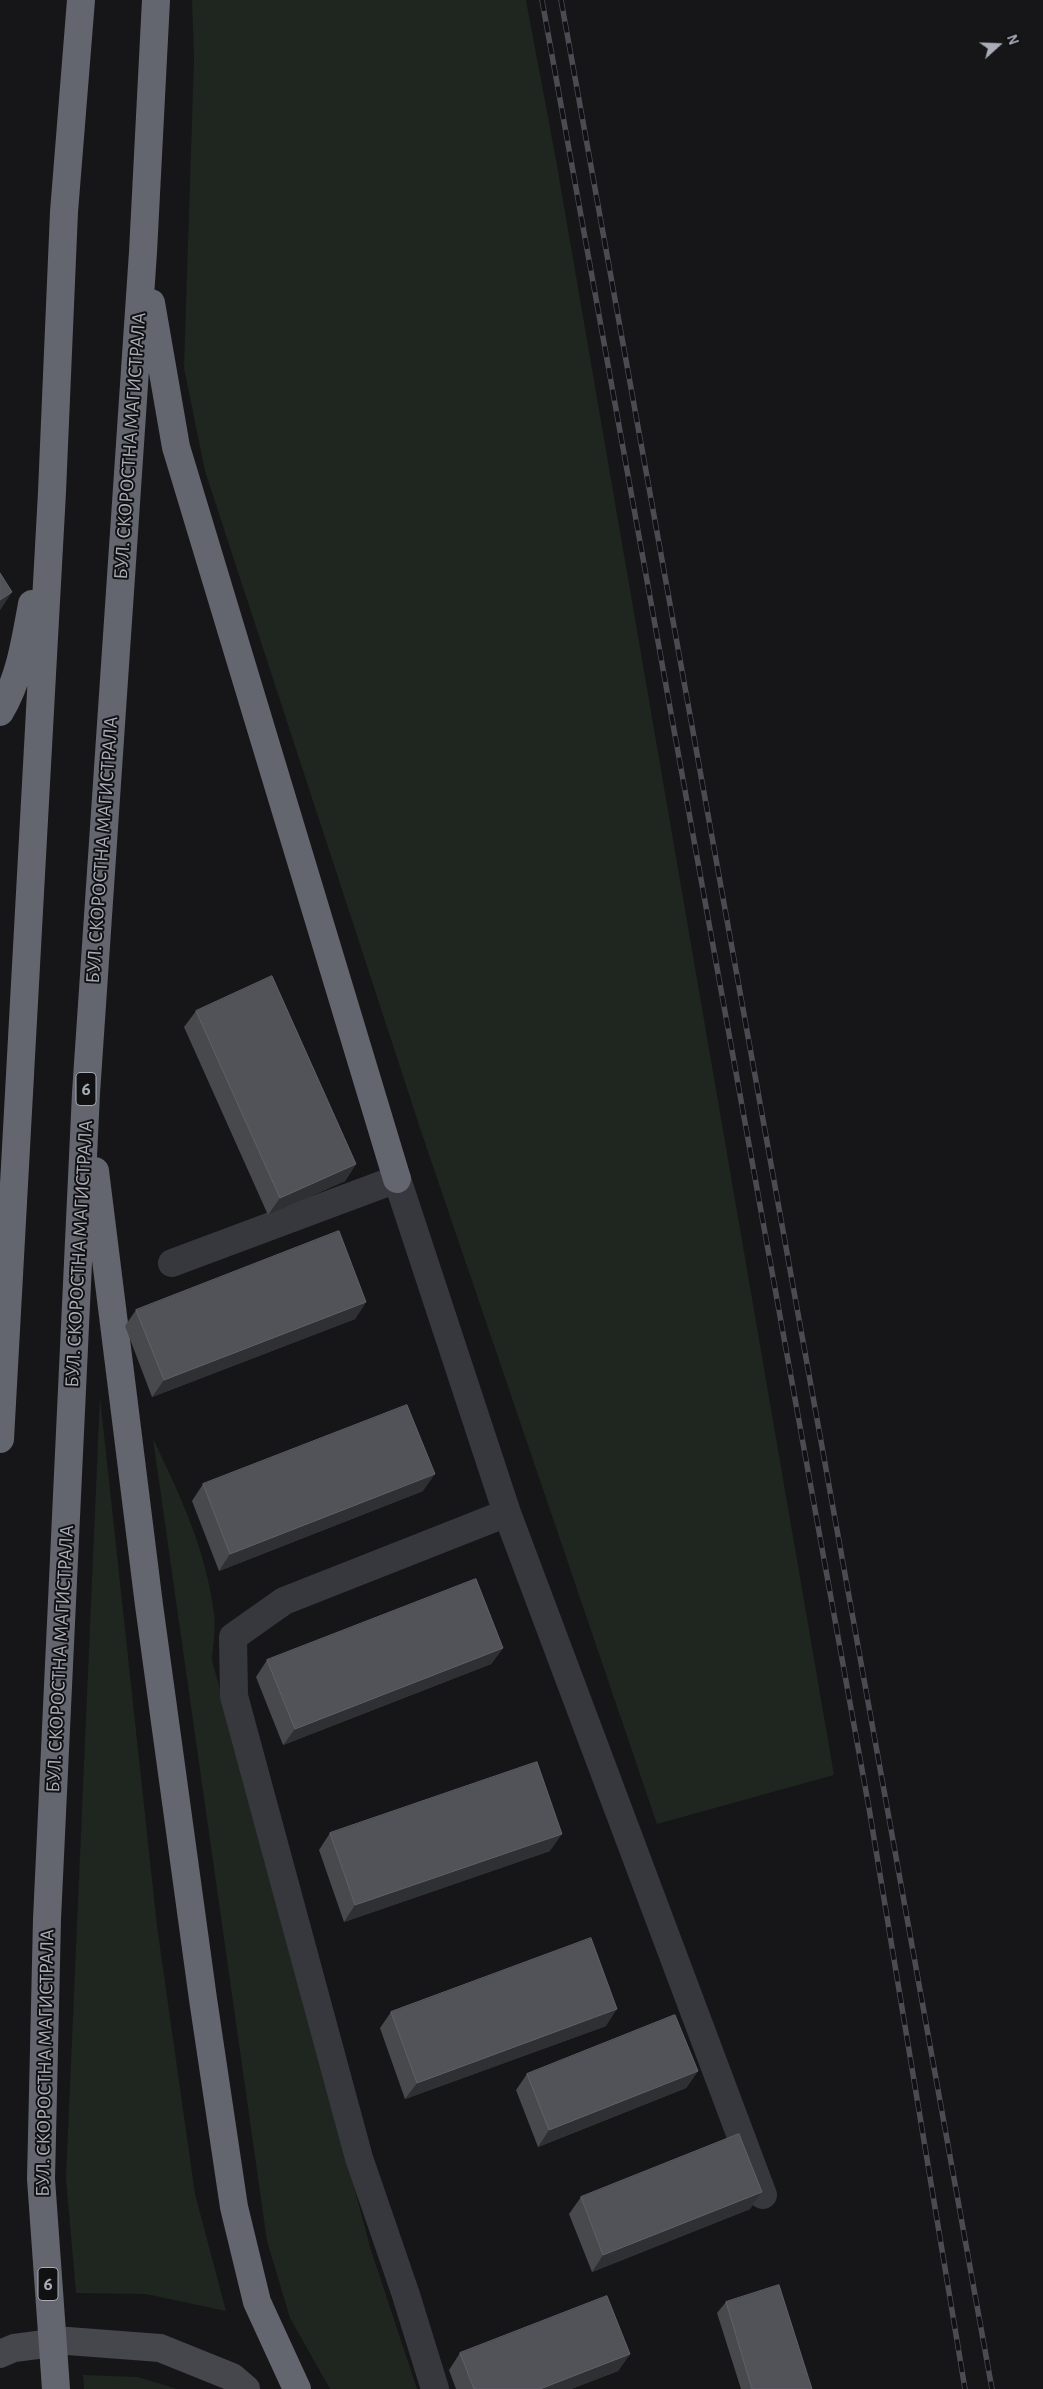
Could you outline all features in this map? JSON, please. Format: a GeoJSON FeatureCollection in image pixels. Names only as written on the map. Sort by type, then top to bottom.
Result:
{"type":"FeatureCollection","features":[{"type":"Feature","properties":{"kind":"highway"},"geometry":{"type":"LineString","coordinates":[[0,1439],[52,492],[64,212],[81,0]]}},
{"type":"Feature","properties":{"kind":"highway","name":"БУЛ. СКОРОСТНА МАГИСТРАЛА"},"geometry":{"type":"LineString","coordinates":[[56,2389],[41,2179],[47,1919],[86,1093],[143,252],[156,0]]}},
{"type":"Feature","properties":{"kind":"highway"},"geometry":{"type":"LineString","coordinates":[[143,252],[161,373],[176,447],[397,1179]]}},
{"type":"Feature","properties":{"kind":"highway"},"geometry":{"type":"LineString","coordinates":[[0,712],[20,670],[52,492]]}},
{"type":"Feature","properties":{"kind":"highway"},"geometry":{"type":"LineString","coordinates":[[86,1093],[152,1624],[203,1999],[234,2207],[257,2302],[297,2389]]}},
{"type":"Feature","properties":{"kind":"main road"},"geometry":{"type":"LineString","coordinates":[[0,2354],[14,2348],[68,2342],[160,2348],[232,2377],[246,2389]]}},
{"type":"Feature","properties":{"kind":"street"},"geometry":{"type":"LineString","coordinates":[[172,1263],[397,1179],[507,1513],[763,2195]]}},
{"type":"Feature","properties":{"kind":"street"},"geometry":{"type":"LineString","coordinates":[[435,2389],[406,2295],[359,2158],[234,1696],[233,1637],[284,1601],[507,1513]]}},
{"type":"Feature","properties":{"kind":"shaded area"},"geometry":{"type":"Polygon","coordinates":[[[192,0],[526,0],[556,160],[834,1775],[657,1824],[422,1134],[205,471],[184,368],[194,58],[192,0]]]}},
{"type":"Feature","properties":{"kind":"shaded area"},"geometry":{"type":"Polygon","coordinates":[[[100,1397],[157,1926],[195,2194],[226,2311],[146,2294],[76,2293],[66,2178],[100,1397]]]}},
{"type":"Feature","properties":{"kind":"shaded area"},"geometry":{"type":"Polygon","coordinates":[[[153,1439],[173,1481],[199,1546],[215,1620],[212,1660],[371,2250],[417,2389],[330,2389],[290,2318],[267,2241],[153,1439]]]}},
{"type":"Feature","properties":{"kind":"shaded area"},"geometry":{"type":"Polygon","coordinates":[[[83,2375],[138,2377],[177,2389],[84,2389],[83,2375]]]}},
{"type":"Feature","properties":{"kind":"building"},"geometry":{"type":"Polygon","coordinates":[[[0,573],[12,592],[0,600],[0,573]]]}},
{"type":"Feature","properties":{"kind":"building"},"geometry":{"type":"Polygon","coordinates":[[[272,976],[356,1164],[280,1198],[196,1011],[272,976]]]}},
{"type":"Feature","properties":{"kind":"building"},"geometry":{"type":"Polygon","coordinates":[[[339,1231],[366,1302],[164,1380],[136,1310],[339,1231]]]}},
{"type":"Feature","properties":{"kind":"building"},"geometry":{"type":"Polygon","coordinates":[[[407,1405],[435,1474],[230,1554],[203,1484],[407,1405]]]}},
{"type":"Feature","properties":{"kind":"building"},"geometry":{"type":"Polygon","coordinates":[[[476,1579],[503,1648],[295,1729],[267,1660],[476,1579]]]}},
{"type":"Feature","properties":{"kind":"building"},"geometry":{"type":"Polygon","coordinates":[[[537,1762],[562,1834],[355,1905],[330,1833],[537,1762]]]}},
{"type":"Feature","properties":{"kind":"building"},"geometry":{"type":"Polygon","coordinates":[[[591,1938],[617,2009],[417,2083],[391,2012],[591,1938]]]}},
{"type":"Feature","properties":{"kind":"building"},"geometry":{"type":"Polygon","coordinates":[[[675,2015],[698,2071],[549,2130],[527,2074],[675,2015]]]}},
{"type":"Feature","properties":{"kind":"building"},"geometry":{"type":"Polygon","coordinates":[[[739,2134],[762,2192],[603,2255],[581,2197],[739,2134]]]}},
{"type":"Feature","properties":{"kind":"building"},"geometry":{"type":"Polygon","coordinates":[[[779,2285],[812,2389],[752,2389],[726,2302],[779,2285]]]}},
{"type":"Feature","properties":{"kind":"building"},"geometry":{"type":"Polygon","coordinates":[[[607,2296],[630,2354],[540,2389],[474,2389],[460,2353],[607,2296]]]}},
{"type":"Feature","properties":{"kind":"railway"},"geometry":{"type":"LineString","coordinates":[[542,0],[869,1808],[965,2389]]}},
{"type":"Feature","properties":{"kind":"railway"},"geometry":{"type":"LineString","coordinates":[[561,0],[992,2389]]}}]}
